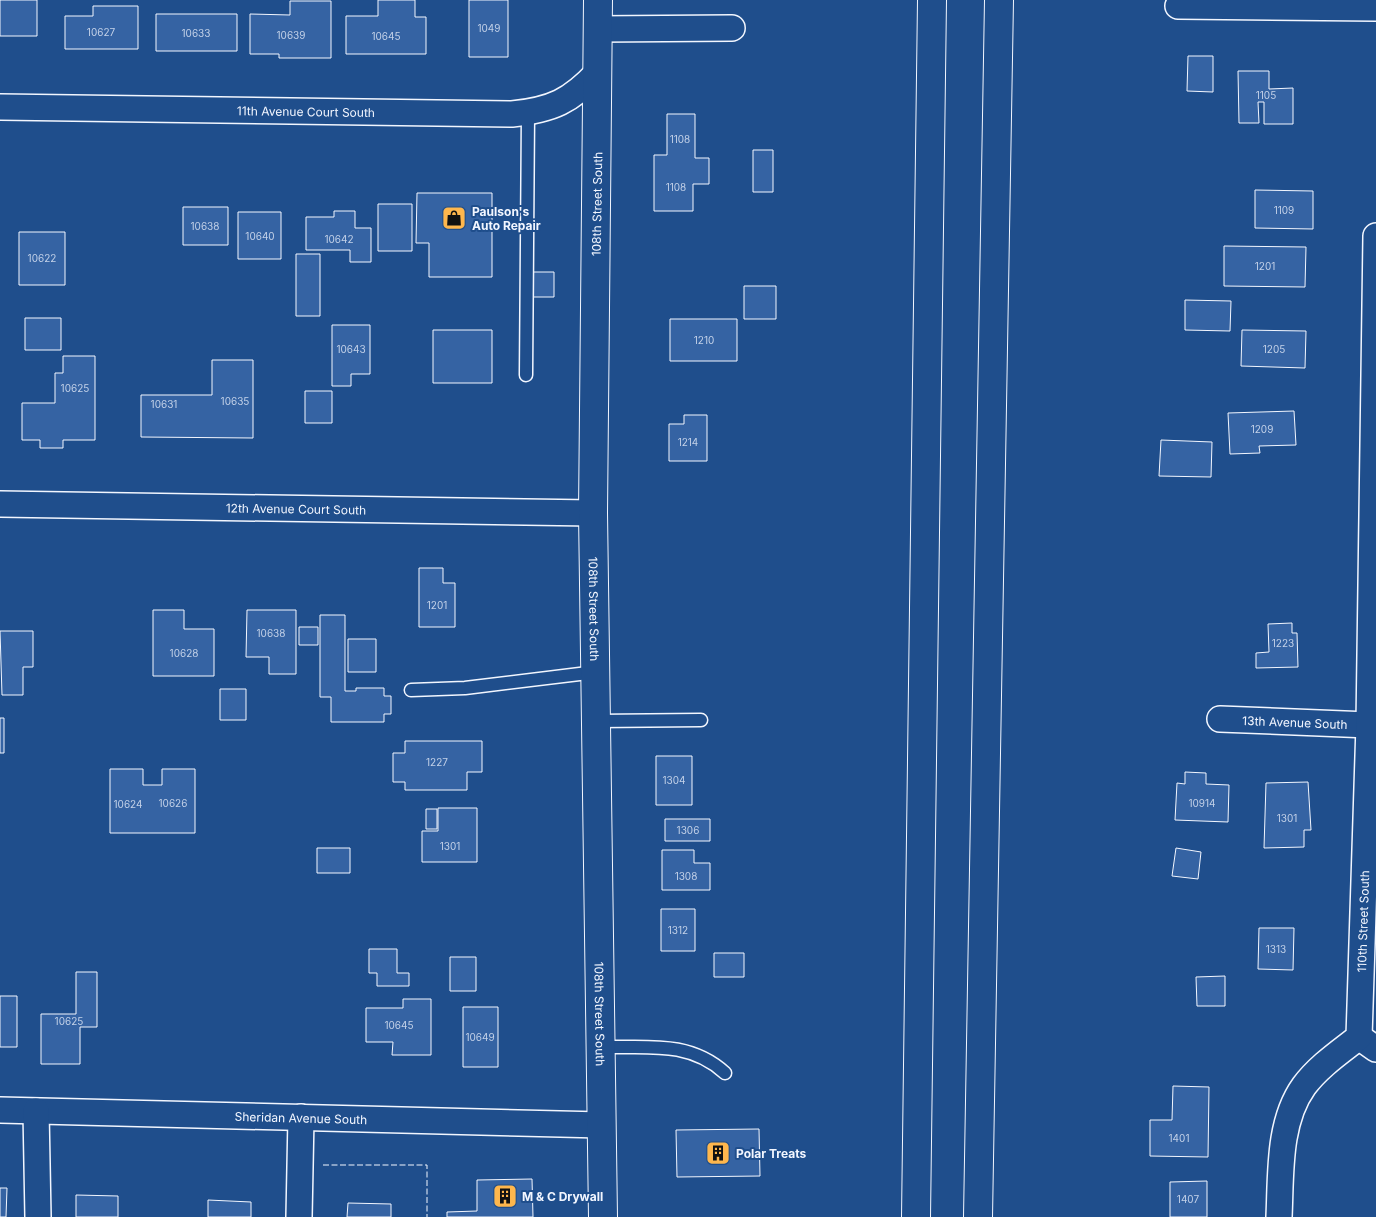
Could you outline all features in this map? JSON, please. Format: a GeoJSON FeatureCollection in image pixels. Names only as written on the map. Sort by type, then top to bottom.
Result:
{"type":"FeatureCollection","features":[{"type":"Feature","properties":{"kind":"main road","name":"108th Street South"},"geometry":{"type":"LineString","coordinates":[[598,0],[593,513],[603,1217]]}},
{"type":"Feature","properties":{"kind":"main road"},"geometry":{"type":"LineString","coordinates":[[916,1217],[932,0]]}},
{"type":"Feature","properties":{"kind":"main road"},"geometry":{"type":"LineString","coordinates":[[978,1217],[999,0]]}},
{"type":"Feature","properties":{"kind":"street"},"geometry":{"type":"LineString","coordinates":[[1178,6],[1376,8]]}},
{"type":"Feature","properties":{"kind":"street"},"geometry":{"type":"LineString","coordinates":[[598,29],[732,28]]}},
{"type":"Feature","properties":{"kind":"street","name":"11th Avenue Court South"},"geometry":{"type":"LineString","coordinates":[[0,107],[495,115],[542,111],[566,101],[598,72]]}},
{"type":"Feature","properties":{"kind":"street","name":"110th Street South"},"geometry":{"type":"LineString","coordinates":[[1279,1217],[1281,1157],[1288,1121],[1304,1087],[1325,1063],[1368,1043],[1369,725],[1376,236]]}},
{"type":"Feature","properties":{"kind":"street","name":"12th Avenue Court South"},"geometry":{"type":"LineString","coordinates":[[0,504],[593,513]]}},
{"type":"Feature","properties":{"kind":"street","name":"13th Avenue South"},"geometry":{"type":"LineString","coordinates":[[1220,719],[1369,725]]}},
{"type":"Feature","properties":{"kind":"street","name":"Sheridan Avenue South"},"geometry":{"type":"LineString","coordinates":[[0,1110],[602,1124]]}},
{"type":"Feature","properties":{"kind":"street"},"geometry":{"type":"LineString","coordinates":[[36,1111],[38,1217]]}},
{"type":"Feature","properties":{"kind":"street"},"geometry":{"type":"LineString","coordinates":[[299,1217],[301,1117]]}},
{"type":"Feature","properties":{"kind":"lane"},"geometry":{"type":"LineString","coordinates":[[526,375],[528,113]]}},
{"type":"Feature","properties":{"kind":"lane"},"geometry":{"type":"LineString","coordinates":[[411,690],[465,688],[596,672]]}},
{"type":"Feature","properties":{"kind":"lane"},"geometry":{"type":"LineString","coordinates":[[596,721],[701,720]]}},
{"type":"Feature","properties":{"kind":"lane"},"geometry":{"type":"LineString","coordinates":[[601,1047],[682,1050],[706,1058],[725,1073]]}},
{"type":"Feature","properties":{"kind":"building"},"geometry":{"type":"Polygon","coordinates":[[[0,0],[37,0],[37,36],[0,36],[0,0]]]}},
{"type":"Feature","properties":{"kind":"building"},"geometry":{"type":"Polygon","coordinates":[[[378,0],[415,0],[415,17],[426,17],[426,54],[346,54],[346,16],[378,16],[378,0]]]}},
{"type":"Feature","properties":{"kind":"building"},"geometry":{"type":"Polygon","coordinates":[[[469,0],[508,0],[508,57],[469,57],[469,0]]]}},
{"type":"Feature","properties":{"kind":"building"},"geometry":{"type":"Polygon","coordinates":[[[290,1],[331,1],[331,58],[279,58],[279,54],[250,54],[250,14],[290,15],[290,1]]]}},
{"type":"Feature","properties":{"kind":"building"},"geometry":{"type":"Polygon","coordinates":[[[93,6],[138,6],[138,49],[65,49],[65,16],[93,16],[93,6]]]}},
{"type":"Feature","properties":{"kind":"building"},"geometry":{"type":"Polygon","coordinates":[[[156,14],[237,14],[237,51],[156,51],[156,14]]]}},
{"type":"Feature","properties":{"kind":"building"},"geometry":{"type":"Polygon","coordinates":[[[1188,56],[1213,56],[1213,92],[1187,91],[1188,56]]]}},
{"type":"Feature","properties":{"kind":"building"},"geometry":{"type":"Polygon","coordinates":[[[1238,71],[1269,71],[1269,89],[1293,88],[1293,124],[1264,124],[1264,102],[1258,102],[1259,123],[1239,123],[1238,71]]]}},
{"type":"Feature","properties":{"kind":"building"},"geometry":{"type":"Polygon","coordinates":[[[667,114],[695,114],[695,158],[709,158],[709,184],[693,184],[693,211],[654,211],[654,155],[667,155],[667,114]]]}},
{"type":"Feature","properties":{"kind":"building"},"geometry":{"type":"Polygon","coordinates":[[[753,150],[773,150],[773,192],[753,192],[753,150]]]}},
{"type":"Feature","properties":{"kind":"building"},"geometry":{"type":"Polygon","coordinates":[[[1255,190],[1313,191],[1313,229],[1255,228],[1255,190]]]}},
{"type":"Feature","properties":{"kind":"building","name":"Paulson's Auto Repair"},"geometry":{"type":"Polygon","coordinates":[[[417,193],[492,193],[492,277],[429,277],[429,243],[416,243],[417,193]]]}},
{"type":"Feature","properties":{"kind":"building"},"geometry":{"type":"Polygon","coordinates":[[[378,204],[412,204],[412,251],[378,251],[378,204]]]}},
{"type":"Feature","properties":{"kind":"building"},"geometry":{"type":"Polygon","coordinates":[[[183,207],[228,207],[228,245],[183,245],[183,207]]]}},
{"type":"Feature","properties":{"kind":"building"},"geometry":{"type":"Polygon","coordinates":[[[334,211],[355,211],[355,228],[371,228],[371,262],[350,262],[350,250],[306,250],[306,217],[334,217],[334,211]]]}},
{"type":"Feature","properties":{"kind":"building"},"geometry":{"type":"Polygon","coordinates":[[[238,212],[281,212],[281,259],[238,259],[238,212]]]}},
{"type":"Feature","properties":{"kind":"building"},"geometry":{"type":"Polygon","coordinates":[[[19,232],[65,232],[65,285],[19,285],[19,232]]]}},
{"type":"Feature","properties":{"kind":"building"},"geometry":{"type":"Polygon","coordinates":[[[1224,246],[1306,247],[1305,287],[1224,286],[1224,246]]]}},
{"type":"Feature","properties":{"kind":"building"},"geometry":{"type":"Polygon","coordinates":[[[296,254],[320,254],[320,316],[296,316],[296,254]]]}},
{"type":"Feature","properties":{"kind":"building"},"geometry":{"type":"Polygon","coordinates":[[[528,272],[554,272],[554,297],[528,297],[528,272]]]}},
{"type":"Feature","properties":{"kind":"building"},"geometry":{"type":"Polygon","coordinates":[[[744,286],[776,286],[776,319],[744,319],[744,286]]]}},
{"type":"Feature","properties":{"kind":"building"},"geometry":{"type":"Polygon","coordinates":[[[1185,300],[1231,301],[1230,331],[1185,330],[1185,300]]]}},
{"type":"Feature","properties":{"kind":"building"},"geometry":{"type":"Polygon","coordinates":[[[25,318],[61,318],[61,350],[25,350],[25,318]]]}},
{"type":"Feature","properties":{"kind":"building"},"geometry":{"type":"Polygon","coordinates":[[[670,319],[737,319],[737,361],[670,361],[670,319]]]}},
{"type":"Feature","properties":{"kind":"building"},"geometry":{"type":"Polygon","coordinates":[[[332,325],[370,325],[370,374],[351,374],[351,386],[332,386],[332,325]]]}},
{"type":"Feature","properties":{"kind":"building"},"geometry":{"type":"Polygon","coordinates":[[[433,330],[492,330],[492,383],[433,383],[433,330]]]}},
{"type":"Feature","properties":{"kind":"building"},"geometry":{"type":"Polygon","coordinates":[[[1242,330],[1306,331],[1305,368],[1241,366],[1242,330]]]}},
{"type":"Feature","properties":{"kind":"building"},"geometry":{"type":"Polygon","coordinates":[[[63,356],[95,356],[95,440],[63,440],[63,448],[40,448],[40,440],[22,440],[22,403],[55,403],[55,373],[63,373],[63,356]]]}},
{"type":"Feature","properties":{"kind":"building"},"geometry":{"type":"Polygon","coordinates":[[[212,360],[253,360],[253,438],[141,437],[141,395],[212,395],[212,360]]]}},
{"type":"Feature","properties":{"kind":"building"},"geometry":{"type":"Polygon","coordinates":[[[305,391],[332,391],[332,423],[305,423],[305,391]]]}},
{"type":"Feature","properties":{"kind":"building"},"geometry":{"type":"Polygon","coordinates":[[[1294,411],[1296,445],[1259,446],[1260,453],[1230,454],[1228,413],[1294,411]]]}},
{"type":"Feature","properties":{"kind":"building"},"geometry":{"type":"Polygon","coordinates":[[[684,415],[707,415],[707,461],[669,461],[669,424],[684,424],[684,415]]]}},
{"type":"Feature","properties":{"kind":"building"},"geometry":{"type":"Polygon","coordinates":[[[1161,440],[1212,442],[1211,477],[1159,476],[1161,440]]]}},
{"type":"Feature","properties":{"kind":"building"},"geometry":{"type":"Polygon","coordinates":[[[419,568],[443,568],[443,583],[455,583],[455,627],[419,627],[419,568]]]}},
{"type":"Feature","properties":{"kind":"building"},"geometry":{"type":"Polygon","coordinates":[[[153,610],[184,610],[184,629],[214,629],[214,676],[153,676],[153,610]]]}},
{"type":"Feature","properties":{"kind":"building"},"geometry":{"type":"Polygon","coordinates":[[[247,610],[296,610],[296,674],[269,674],[269,657],[246,657],[247,610]]]}},
{"type":"Feature","properties":{"kind":"building"},"geometry":{"type":"Polygon","coordinates":[[[320,615],[345,615],[345,691],[356,691],[356,688],[384,688],[384,696],[391,696],[391,714],[384,714],[384,722],[331,722],[331,697],[320,697],[320,615]]]}},
{"type":"Feature","properties":{"kind":"building"},"geometry":{"type":"Polygon","coordinates":[[[1292,623],[1292,633],[1297,633],[1298,667],[1256,668],[1256,653],[1269,652],[1268,624],[1292,623]]]}},
{"type":"Feature","properties":{"kind":"building"},"geometry":{"type":"Polygon","coordinates":[[[299,627],[318,627],[318,645],[299,645],[299,627]]]}},
{"type":"Feature","properties":{"kind":"building"},"geometry":{"type":"Polygon","coordinates":[[[0,631],[33,631],[33,667],[23,667],[23,695],[2,695],[0,631]]]}},
{"type":"Feature","properties":{"kind":"building"},"geometry":{"type":"Polygon","coordinates":[[[348,639],[376,639],[376,672],[348,672],[348,639]]]}},
{"type":"Feature","properties":{"kind":"building"},"geometry":{"type":"Polygon","coordinates":[[[220,689],[246,689],[246,720],[220,720],[220,689]]]}},
{"type":"Feature","properties":{"kind":"building"},"geometry":{"type":"Polygon","coordinates":[[[0,718],[4,718],[4,753],[0,753],[0,718]]]}},
{"type":"Feature","properties":{"kind":"building"},"geometry":{"type":"Polygon","coordinates":[[[405,741],[482,741],[482,772],[467,772],[467,790],[405,790],[405,782],[393,782],[393,753],[405,753],[405,741]]]}},
{"type":"Feature","properties":{"kind":"building"},"geometry":{"type":"Polygon","coordinates":[[[656,756],[692,756],[692,805],[656,805],[656,756]]]}},
{"type":"Feature","properties":{"kind":"building"},"geometry":{"type":"Polygon","coordinates":[[[110,769],[143,769],[143,785],[162,785],[162,769],[195,769],[195,833],[110,833],[110,769]]]}},
{"type":"Feature","properties":{"kind":"building"},"geometry":{"type":"Polygon","coordinates":[[[1185,772],[1206,773],[1206,784],[1229,785],[1228,822],[1175,820],[1177,783],[1185,784],[1185,772]]]}},
{"type":"Feature","properties":{"kind":"building"},"geometry":{"type":"Polygon","coordinates":[[[1308,782],[1311,830],[1304,830],[1304,847],[1264,848],[1266,783],[1308,782]]]}},
{"type":"Feature","properties":{"kind":"building"},"geometry":{"type":"Polygon","coordinates":[[[438,808],[477,808],[477,862],[422,862],[422,831],[438,831],[438,808]]]}},
{"type":"Feature","properties":{"kind":"building"},"geometry":{"type":"Polygon","coordinates":[[[426,809],[437,809],[437,829],[426,829],[426,809]]]}},
{"type":"Feature","properties":{"kind":"building"},"geometry":{"type":"Polygon","coordinates":[[[665,819],[710,819],[710,841],[665,841],[665,819]]]}},
{"type":"Feature","properties":{"kind":"building"},"geometry":{"type":"Polygon","coordinates":[[[317,848],[350,848],[350,873],[317,873],[317,848]]]}},
{"type":"Feature","properties":{"kind":"building"},"geometry":{"type":"Polygon","coordinates":[[[1176,848],[1201,852],[1198,879],[1172,876],[1176,848]]]}},
{"type":"Feature","properties":{"kind":"building"},"geometry":{"type":"Polygon","coordinates":[[[662,850],[694,850],[694,863],[710,863],[710,890],[662,890],[662,850]]]}},
{"type":"Feature","properties":{"kind":"building"},"geometry":{"type":"Polygon","coordinates":[[[661,909],[695,909],[695,951],[661,951],[661,909]]]}},
{"type":"Feature","properties":{"kind":"building"},"geometry":{"type":"Polygon","coordinates":[[[1259,928],[1294,928],[1293,970],[1258,969],[1259,928]]]}},
{"type":"Feature","properties":{"kind":"building"},"geometry":{"type":"Polygon","coordinates":[[[369,949],[397,949],[397,973],[409,973],[409,986],[377,986],[377,973],[369,973],[369,949]]]}},
{"type":"Feature","properties":{"kind":"building"},"geometry":{"type":"Polygon","coordinates":[[[714,953],[744,953],[744,977],[714,977],[714,953]]]}},
{"type":"Feature","properties":{"kind":"building"},"geometry":{"type":"Polygon","coordinates":[[[450,957],[476,957],[476,991],[450,991],[450,957]]]}},
{"type":"Feature","properties":{"kind":"building"},"geometry":{"type":"Polygon","coordinates":[[[76,972],[97,972],[97,1027],[80,1027],[80,1064],[41,1064],[41,1014],[76,1014],[76,972]]]}},
{"type":"Feature","properties":{"kind":"building"},"geometry":{"type":"Polygon","coordinates":[[[1225,976],[1225,1006],[1197,1006],[1196,977],[1225,976]]]}},
{"type":"Feature","properties":{"kind":"building"},"geometry":{"type":"Polygon","coordinates":[[[0,996],[17,996],[17,1047],[0,1047],[0,996]]]}},
{"type":"Feature","properties":{"kind":"building"},"geometry":{"type":"Polygon","coordinates":[[[403,999],[431,999],[431,1055],[392,1055],[393,1042],[366,1042],[366,1008],[403,1008],[403,999]]]}},
{"type":"Feature","properties":{"kind":"building"},"geometry":{"type":"Polygon","coordinates":[[[463,1007],[498,1007],[498,1067],[463,1067],[463,1007]]]}},
{"type":"Feature","properties":{"kind":"building"},"geometry":{"type":"Polygon","coordinates":[[[1173,1086],[1209,1087],[1208,1157],[1150,1156],[1150,1120],[1172,1120],[1173,1086]]]}},
{"type":"Feature","properties":{"kind":"building","name":"Polar Treats"},"geometry":{"type":"Polygon","coordinates":[[[759,1129],[760,1176],[677,1177],[676,1130],[759,1129]]]}},
{"type":"Feature","properties":{"kind":"building","name":"M & C Drywall"},"geometry":{"type":"Polygon","coordinates":[[[532,1179],[533,1217],[447,1217],[447,1212],[477,1211],[477,1180],[532,1179]]]}},
{"type":"Feature","properties":{"kind":"building"},"geometry":{"type":"Polygon","coordinates":[[[1207,1181],[1207,1217],[1170,1217],[1170,1182],[1207,1181]]]}},
{"type":"Feature","properties":{"kind":"building"},"geometry":{"type":"Polygon","coordinates":[[[0,1188],[7,1188],[6,1217],[0,1217],[0,1188]]]}},
{"type":"Feature","properties":{"kind":"building"},"geometry":{"type":"Polygon","coordinates":[[[76,1195],[118,1196],[118,1217],[76,1217],[76,1195]]]}},
{"type":"Feature","properties":{"kind":"building"},"geometry":{"type":"Polygon","coordinates":[[[208,1200],[251,1202],[251,1217],[208,1217],[208,1200]]]}},
{"type":"Feature","properties":{"kind":"building"},"geometry":{"type":"Polygon","coordinates":[[[348,1203],[391,1204],[391,1217],[347,1217],[348,1203]]]}},
{"type":"Feature","properties":{"kind":"fence"},"geometry":{"type":"LineString","coordinates":[[323,1165],[427,1165],[427,1217]]}},
{"type":"Feature","properties":{"kind":"place","name":"Paulson's Auto Repair"},"geometry":{"type":"Point","coordinates":[454,218]}},
{"type":"Feature","properties":{"kind":"place","name":"Polar Treats"},"geometry":{"type":"Point","coordinates":[718,1153]}},
{"type":"Feature","properties":{"kind":"place","name":"M & C Drywall"},"geometry":{"type":"Point","coordinates":[505,1196]}}]}
